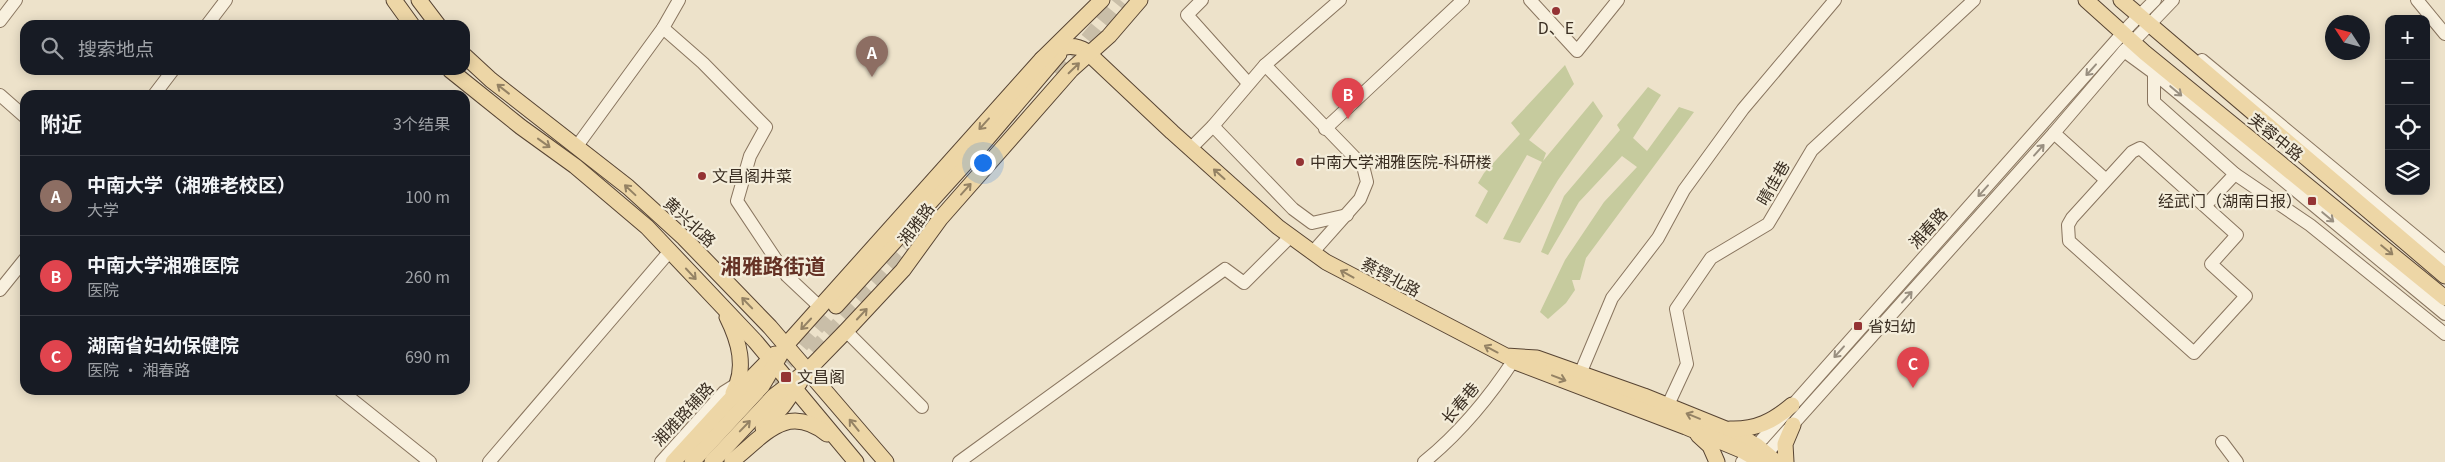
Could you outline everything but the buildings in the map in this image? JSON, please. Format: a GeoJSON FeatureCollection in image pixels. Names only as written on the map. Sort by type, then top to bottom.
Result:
{"type":"FeatureCollection","features":[{"type":"Feature","properties":{"kind":"main road"},"geometry":{"type":"LineString","coordinates":[[394,0],[408,20]]}},
{"type":"Feature","properties":{"kind":"main road"},"geometry":{"type":"LineString","coordinates":[[419,0],[434,20]]}},
{"type":"Feature","properties":{"kind":"main road","name":"湘雅路"},"geometry":{"type":"LineString","coordinates":[[673,462],[755,373],[772,362],[786,345],[824,311],[967,161],[1102,0]]}},
{"type":"Feature","properties":{"kind":"main road","name":"湘雅路"},"geometry":{"type":"LineString","coordinates":[[712,462],[774,396],[793,386],[903,270],[946,212],[1071,70],[1109,36],[1140,0]]}},
{"type":"Feature","properties":{"kind":"main road","name":"芙蓉中路"},"geometry":{"type":"LineString","coordinates":[[2086,0],[2127,42],[2145,52],[2445,298]]}},
{"type":"Feature","properties":{"kind":"main road","name":"芙蓉中路"},"geometry":{"type":"LineString","coordinates":[[2121,0],[2147,19],[2445,276]]}},
{"type":"Feature","properties":{"kind":"main road","name":"湘雅路"},"geometry":{"type":"LineString","coordinates":[[824,311],[1042,59],[1087,17]]}},
{"type":"Feature","properties":{"kind":"main road"},"geometry":{"type":"LineString","coordinates":[[1042,59],[1064,47]]}},
{"type":"Feature","properties":{"kind":"main road","name":"蔡锷北路"},"geometry":{"type":"LineString","coordinates":[[1064,47],[1081,48],[1090,54],[1190,149],[1312,253],[1420,313],[1514,360],[1686,427],[1759,458]]}},
{"type":"Feature","properties":{"kind":"main road"},"geometry":{"type":"LineString","coordinates":[[2145,52],[2154,73]]}},
{"type":"Feature","properties":{"kind":"main road","name":"黄兴北路"},"geometry":{"type":"LineString","coordinates":[[470,61],[491,80],[628,187],[684,238],[786,345],[886,462]]}},
{"type":"Feature","properties":{"kind":"main road","name":"黄兴北路"},"geometry":{"type":"LineString","coordinates":[[456,75],[602,188],[647,227],[772,362],[856,462]]}},
{"type":"Feature","properties":{"kind":"main road"},"geometry":{"type":"LineString","coordinates":[[722,307],[740,352],[741,367],[737,384],[728,402]]}},
{"type":"Feature","properties":{"kind":"main road","name":"蔡锷北路"},"geometry":{"type":"LineString","coordinates":[[1514,360],[1537,358],[1726,429],[1759,458]]}},
{"type":"Feature","properties":{"kind":"main road"},"geometry":{"type":"LineString","coordinates":[[692,462],[762,386],[772,362]]}},
{"type":"Feature","properties":{"kind":"main road"},"geometry":{"type":"LineString","coordinates":[[731,462],[783,406],[793,386]]}},
{"type":"Feature","properties":{"kind":"main road"},"geometry":{"type":"LineString","coordinates":[[1726,429],[1757,427],[1775,418],[1792,405]]}},
{"type":"Feature","properties":{"kind":"main road"},"geometry":{"type":"LineString","coordinates":[[731,462],[780,424],[796,420],[814,425],[846,450]]}},
{"type":"Feature","properties":{"kind":"main road"},"geometry":{"type":"LineString","coordinates":[[1786,462],[1785,444],[1793,425]]}},
{"type":"Feature","properties":{"kind":"main road"},"geometry":{"type":"LineString","coordinates":[[1686,427],[1710,446],[1717,462]]}},
{"type":"Feature","properties":{"kind":"street"},"geometry":{"type":"LineString","coordinates":[[0,21],[16,0]]}},
{"type":"Feature","properties":{"kind":"street"},"geometry":{"type":"LineString","coordinates":[[211,20],[226,0]]}},
{"type":"Feature","properties":{"kind":"street"},"geometry":{"type":"LineString","coordinates":[[577,146],[663,28],[679,0]]}},
{"type":"Feature","properties":{"kind":"street"},"geometry":{"type":"LineString","coordinates":[[1190,149],[1213,126],[1265,65],[1340,0]]}},
{"type":"Feature","properties":{"kind":"street"},"geometry":{"type":"LineString","coordinates":[[1325,129],[1462,0]]}},
{"type":"Feature","properties":{"kind":"street"},"geometry":{"type":"LineString","coordinates":[[1530,0],[1577,51],[1618,0]]}},
{"type":"Feature","properties":{"kind":"street"},"geometry":{"type":"LineString","coordinates":[[1580,374],[1612,298],[1658,238],[1684,190],[1743,109],[1835,0]]}},
{"type":"Feature","properties":{"kind":"street","name":"晴佳巷"},"geometry":{"type":"LineString","coordinates":[[1668,406],[1687,364],[1676,309],[1711,258],[1768,224],[1812,150],[1974,0]]}},
{"type":"Feature","properties":{"kind":"street"},"geometry":{"type":"LineString","coordinates":[[2147,19],[2155,0]]}},
{"type":"Feature","properties":{"kind":"street"},"geometry":{"type":"LineString","coordinates":[[2147,19],[2173,0]]}},
{"type":"Feature","properties":{"kind":"street"},"geometry":{"type":"LineString","coordinates":[[2417,0],[2445,34]]}},
{"type":"Feature","properties":{"kind":"street"},"geometry":{"type":"LineString","coordinates":[[1198,1],[1187,15],[1248,83]]}},
{"type":"Feature","properties":{"kind":"street","name":"湘春路"},"geometry":{"type":"LineString","coordinates":[[1759,458],[1792,405],[2147,19]]}},
{"type":"Feature","properties":{"kind":"street","name":"芙蓉中路"},"geometry":{"type":"LineString","coordinates":[[2147,19],[2445,261]]}},
{"type":"Feature","properties":{"kind":"street"},"geometry":{"type":"LineString","coordinates":[[663,28],[703,63],[766,127],[750,156],[737,201],[787,276],[824,311]]}},
{"type":"Feature","properties":{"kind":"street"},"geometry":{"type":"LineString","coordinates":[[2127,42],[2154,73],[2445,314]]}},
{"type":"Feature","properties":{"kind":"street","name":"湘春路"},"geometry":{"type":"LineString","coordinates":[[1759,458],[1793,425],[2054,133],[2127,42]]}},
{"type":"Feature","properties":{"kind":"street"},"geometry":{"type":"LineString","coordinates":[[1265,65],[1325,129],[1363,166],[1367,182],[1360,200],[1312,253]]}},
{"type":"Feature","properties":{"kind":"street"},"geometry":{"type":"LineString","coordinates":[[2154,73],[2154,102],[2235,174],[2310,226],[2445,334]]}},
{"type":"Feature","properties":{"kind":"street"},"geometry":{"type":"LineString","coordinates":[[158,90],[169,75]]}},
{"type":"Feature","properties":{"kind":"street"},"geometry":{"type":"LineString","coordinates":[[0,94],[20,112]]}},
{"type":"Feature","properties":{"kind":"street"},"geometry":{"type":"LineString","coordinates":[[1213,126],[1293,209],[1312,223],[1347,215]]}},
{"type":"Feature","properties":{"kind":"street"},"geometry":{"type":"LineString","coordinates":[[2054,133],[2106,180]]}},
{"type":"Feature","properties":{"kind":"street"},"geometry":{"type":"LineString","coordinates":[[2140,148],[2206,205],[2237,235],[2211,264],[2246,296],[2194,353],[2069,241],[2068,225],[2072,218],[2106,180],[2132,152],[2140,148]]}},
{"type":"Feature","properties":{"kind":"street"},"geometry":{"type":"LineString","coordinates":[[2206,205],[2235,174]]}},
{"type":"Feature","properties":{"kind":"street"},"geometry":{"type":"LineString","coordinates":[[959,462],[1225,270],[1244,283],[1290,236]]}},
{"type":"Feature","properties":{"kind":"street"},"geometry":{"type":"LineString","coordinates":[[489,462],[670,251]]}},
{"type":"Feature","properties":{"kind":"street"},"geometry":{"type":"LineString","coordinates":[[0,290],[20,265]]}},
{"type":"Feature","properties":{"kind":"street"},"geometry":{"type":"LineString","coordinates":[[846,331],[922,407]]}},
{"type":"Feature","properties":{"kind":"street","name":"长春巷"},"geometry":{"type":"LineString","coordinates":[[1424,462],[1452,438],[1478,410],[1514,360]]}},
{"type":"Feature","properties":{"kind":"street","name":"湘雅路辅路"},"geometry":{"type":"LineString","coordinates":[[661,462],[724,392],[755,373]]}},
{"type":"Feature","properties":{"kind":"street"},"geometry":{"type":"LineString","coordinates":[[346,395],[430,462]]}},
{"type":"Feature","properties":{"kind":"street"},"geometry":{"type":"LineString","coordinates":[[743,462],[783,406]]}},
{"type":"Feature","properties":{"kind":"street"},"geometry":{"type":"LineString","coordinates":[[2222,442],[2237,462]]}},
{"type":"Feature","properties":{"kind":"green space"},"geometry":{"type":"Polygon","coordinates":[[[1565,65],[1574,84],[1529,140],[1546,153],[1543,161],[1593,101],[1603,116],[1558,180],[1520,243],[1503,239],[1542,162],[1527,155],[1487,224],[1475,216],[1488,191],[1478,183],[1484,173],[1520,134],[1511,123],[1565,65]]]}},
{"type":"Feature","properties":{"kind":"green space"},"geometry":{"type":"Polygon","coordinates":[[[1648,87],[1661,95],[1633,138],[1647,151],[1679,107],[1694,112],[1586,258],[1580,280],[1572,280],[1575,290],[1566,303],[1548,319],[1540,312],[1565,260],[1604,202],[1637,167],[1622,156],[1579,202],[1548,255],[1541,252],[1564,196],[1620,130],[1617,125],[1648,87]]]}},
{"type":"Feature","properties":{"kind":"tunnel"},"geometry":{"type":"LineString","coordinates":[[1058,75],[1120,0]]}},
{"type":"Feature","properties":{"kind":"tunnel"},"geometry":{"type":"LineString","coordinates":[[781,385],[918,240]]}},
{"type":"Feature","properties":{"kind":"tunnel"},"geometry":{"type":"LineString","coordinates":[[771,380],[828,315]]}},
{"type":"Feature","properties":{"kind":"place","name":"D、E"},"geometry":{"type":"Point","coordinates":[1556,11]}},
{"type":"Feature","properties":{"kind":"place","name":"中南大学（湘雅老校区）"},"geometry":{"type":"Point","coordinates":[872,77]}},
{"type":"Feature","properties":{"kind":"place","name":"中南大学湘雅医院"},"geometry":{"type":"Point","coordinates":[1348,119]}},
{"type":"Feature","properties":{"kind":"place","name":"中南大学湘雅医院-科研楼"},"geometry":{"type":"Point","coordinates":[1300,162]}},
{"type":"Feature","properties":{"kind":"place","name":"文昌阁井菜"},"geometry":{"type":"Point","coordinates":[702,176]}},
{"type":"Feature","properties":{"kind":"place","name":"经武门（湖南日报）"},"geometry":{"type":"Point","coordinates":[2312,201]}},
{"type":"Feature","properties":{"kind":"place","name":"省妇幼"},"geometry":{"type":"Point","coordinates":[1858,326]}},
{"type":"Feature","properties":{"kind":"place","name":"文昌阁"},"geometry":{"type":"Point","coordinates":[786,377]}},
{"type":"Feature","properties":{"kind":"place","name":"湖南省妇幼保健院"},"geometry":{"type":"Point","coordinates":[1913,388]}},
{"type":"Feature","properties":{"kind":"district","name":"湘雅路街道"},"geometry":{"type":"Point","coordinates":[773,267]}}]}
